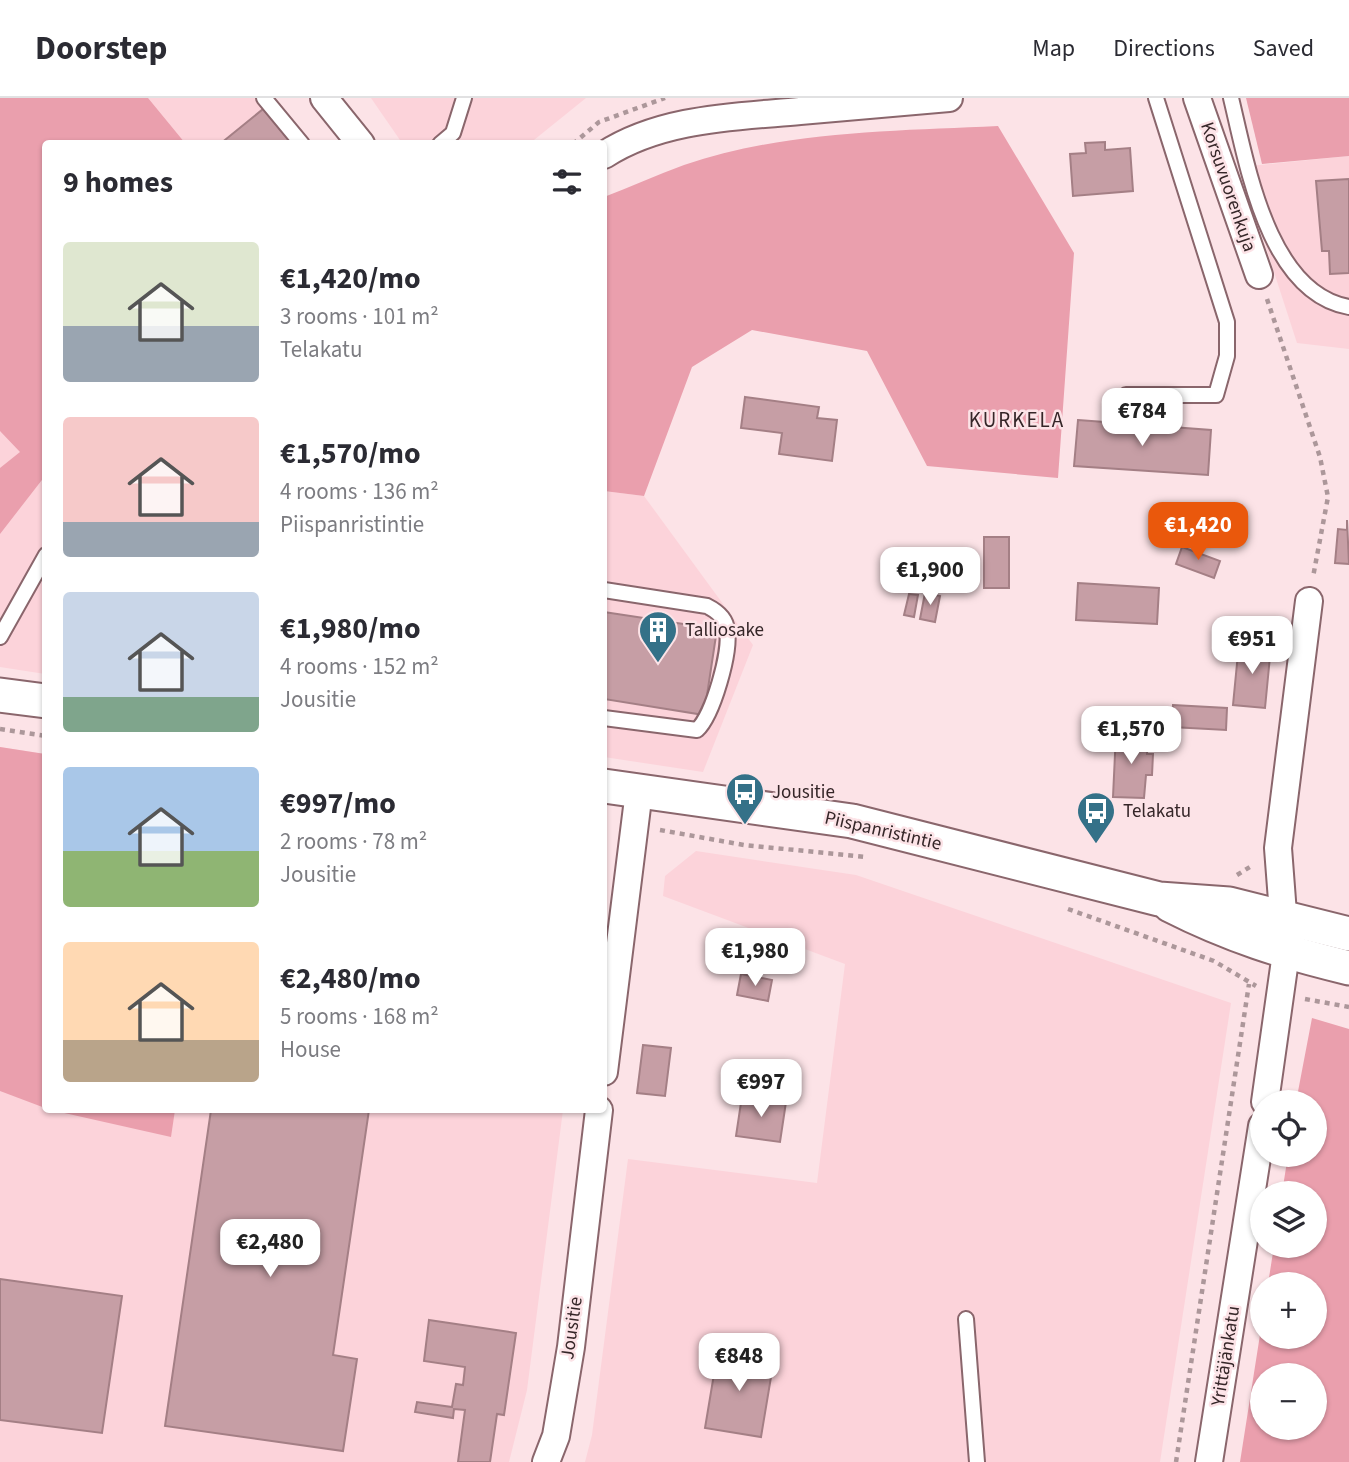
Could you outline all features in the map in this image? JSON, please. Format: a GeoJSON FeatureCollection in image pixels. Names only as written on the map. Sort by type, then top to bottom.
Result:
{"type":"FeatureCollection","features":[{"type":"Feature","properties":{"kind":"street"},"geometry":{"type":"LineString","coordinates":[[324,98],[358,140]]}},
{"type":"Feature","properties":{"kind":"street"},"geometry":{"type":"LineString","coordinates":[[607,153],[623,142],[711,120],[949,98]]}},
{"type":"Feature","properties":{"kind":"street","name":"Korsuvuorenkuja"},"geometry":{"type":"LineString","coordinates":[[1197,98],[1259,275]]}},
{"type":"Feature","properties":{"kind":"street"},"geometry":{"type":"LineString","coordinates":[[1267,1090],[1286,953],[1278,848],[1309,601]]}},
{"type":"Feature","properties":{"kind":"street"},"geometry":{"type":"LineString","coordinates":[[0,695],[42,700]]}},
{"type":"Feature","properties":{"kind":"street","name":"Piispanristintie"},"geometry":{"type":"LineString","coordinates":[[607,786],[852,821],[1159,899],[1229,904],[1349,934]]}},
{"type":"Feature","properties":{"kind":"street"},"geometry":{"type":"LineString","coordinates":[[607,1022],[612,940],[639,791]]}},
{"type":"Feature","properties":{"kind":"street","name":"Piispanristintie"},"geometry":{"type":"LineString","coordinates":[[1159,899],[1222,931],[1286,953],[1349,968]]}},
{"type":"Feature","properties":{"kind":"street","name":"Jousitie"},"geometry":{"type":"LineString","coordinates":[[546,1462],[556,1436],[570,1347],[599,1113]]}},
{"type":"Feature","properties":{"kind":"street","name":"Yrittäjänkatu"},"geometry":{"type":"LineString","coordinates":[[1209,1462],[1256,1167]]}},
{"type":"Feature","properties":{"kind":"lane"},"geometry":{"type":"LineString","coordinates":[[264,98],[299,140]]}},
{"type":"Feature","properties":{"kind":"lane"},"geometry":{"type":"LineString","coordinates":[[445,140],[453,133],[464,98]]}},
{"type":"Feature","properties":{"kind":"lane"},"geometry":{"type":"LineString","coordinates":[[1125,395],[1216,395],[1227,356],[1227,322],[1156,98]]}},
{"type":"Feature","properties":{"kind":"lane"},"geometry":{"type":"LineString","coordinates":[[1231,98],[1253,191],[1272,236],[1304,285],[1333,304],[1349,307]]}},
{"type":"Feature","properties":{"kind":"lane"},"geometry":{"type":"LineString","coordinates":[[0,637],[42,562]]}},
{"type":"Feature","properties":{"kind":"lane"},"geometry":{"type":"LineString","coordinates":[[607,590],[707,606],[718,611],[727,627],[728,645],[707,721],[697,730],[607,718]]}},
{"type":"Feature","properties":{"kind":"lane"},"geometry":{"type":"LineString","coordinates":[[966,1319],[977,1462]]}},
{"type":"Feature","properties":{"kind":"path"},"geometry":{"type":"LineString","coordinates":[[1259,275],[1320,457],[1328,497],[1309,601]]}},
{"type":"Feature","properties":{"kind":"path"},"geometry":{"type":"LineString","coordinates":[[0,729],[42,735]]}},
{"type":"Feature","properties":{"kind":"path"},"geometry":{"type":"LineString","coordinates":[[633,825],[744,845],[876,859]]}},
{"type":"Feature","properties":{"kind":"path"},"geometry":{"type":"LineString","coordinates":[[1061,906],[1214,961],[1249,984],[1282,995],[1349,1007]]}},
{"type":"Feature","properties":{"kind":"path"},"geometry":{"type":"LineString","coordinates":[[1176,1462],[1249,984]]}},
{"type":"Feature","properties":{"kind":"shaded area"},"geometry":{"type":"Polygon","coordinates":[[[0,98],[267,98],[303,140],[42,140],[42,674],[0,667],[0,98]]]}},
{"type":"Feature","properties":{"kind":"shaded area"},"geometry":{"type":"Polygon","coordinates":[[[0,98],[148,98],[183,140],[42,140],[42,480],[0,534],[0,468],[20,452],[0,431],[0,98]]]}},
{"type":"Feature","properties":{"kind":"shaded area"},"geometry":{"type":"Polygon","coordinates":[[[371,98],[586,98],[534,140],[400,140],[371,98]]]}},
{"type":"Feature","properties":{"kind":"shaded area"},"geometry":{"type":"Polygon","coordinates":[[[1246,98],[1349,98],[1349,156],[1262,164],[1246,98]]]}},
{"type":"Feature","properties":{"kind":"shaded area"},"geometry":{"type":"Polygon","coordinates":[[[998,126],[1074,253],[1058,478],[927,466],[867,351],[752,330],[692,367],[644,496],[607,491],[607,196],[684,165],[760,145],[879,132],[998,126]]]}},
{"type":"Feature","properties":{"kind":"shaded area"},"geometry":{"type":"Polygon","coordinates":[[[1349,156],[1349,349],[1297,343],[1240,167],[1349,156]]]}},
{"type":"Feature","properties":{"kind":"shaded area"},"geometry":{"type":"Polygon","coordinates":[[[607,491],[644,496],[753,645],[703,772],[607,757],[607,491]]]}},
{"type":"Feature","properties":{"kind":"shaded area"},"geometry":{"type":"Polygon","coordinates":[[[0,747],[42,754],[42,1113],[563,1113],[527,1390],[509,1462],[0,1462],[0,747]]]}},
{"type":"Feature","properties":{"kind":"shaded area"},"geometry":{"type":"Polygon","coordinates":[[[0,747],[42,754],[42,1107],[0,1091],[0,747]]]}},
{"type":"Feature","properties":{"kind":"shaded area"},"geometry":{"type":"Polygon","coordinates":[[[696,851],[856,875],[1231,1003],[1160,1462],[585,1462],[592,1435],[628,1159],[817,1183],[845,964],[663,896],[665,876],[696,851]]]}},
{"type":"Feature","properties":{"kind":"shaded area"},"geometry":{"type":"Polygon","coordinates":[[[1312,1018],[1349,1029],[1349,1462],[1240,1462],[1250,1398],[1250,1440],[1327,1440],[1327,1363],[1256,1363],[1258,1349],[1327,1349],[1327,1272],[1270,1272],[1272,1258],[1327,1258],[1327,1181],[1284,1181],[1286,1167],[1327,1167],[1327,1090],[1298,1090],[1312,1018]]]}},
{"type":"Feature","properties":{"kind":"shaded area"},"geometry":{"type":"Polygon","coordinates":[[[64,1113],[175,1113],[171,1137],[64,1113]]]}},
{"type":"Feature","properties":{"kind":"building"},"geometry":{"type":"Polygon","coordinates":[[[268,105],[295,140],[225,140],[268,105]]]}},
{"type":"Feature","properties":{"kind":"building"},"geometry":{"type":"Polygon","coordinates":[[[1105,142],[1105,150],[1130,148],[1133,191],[1073,196],[1070,154],[1086,153],[1085,143],[1105,142]]]}},
{"type":"Feature","properties":{"kind":"building"},"geometry":{"type":"Polygon","coordinates":[[[1349,179],[1349,273],[1330,274],[1329,251],[1322,251],[1316,181],[1349,179]]]}},
{"type":"Feature","properties":{"kind":"building"},"geometry":{"type":"Polygon","coordinates":[[[745,397],[819,407],[817,418],[837,420],[832,461],[779,454],[782,433],[741,428],[745,397]]]}},
{"type":"Feature","properties":{"kind":"building"},"geometry":{"type":"Polygon","coordinates":[[[1078,420],[1211,430],[1208,475],[1074,466],[1078,420]]]}},
{"type":"Feature","properties":{"kind":"building"},"geometry":{"type":"Polygon","coordinates":[[[1347,520],[1349,564],[1335,563],[1338,529],[1347,530],[1347,520]]]}},
{"type":"Feature","properties":{"kind":"building"},"geometry":{"type":"Polygon","coordinates":[[[984,537],[1009,537],[1009,588],[984,588],[984,537]]]}},
{"type":"Feature","properties":{"kind":"building"},"geometry":{"type":"Polygon","coordinates":[[[1182,547],[1220,561],[1214,578],[1176,564],[1182,547]]]}},
{"type":"Feature","properties":{"kind":"building"},"geometry":{"type":"Polygon","coordinates":[[[1078,583],[1159,588],[1157,624],[1076,620],[1078,583]]]}},
{"type":"Feature","properties":{"kind":"building"},"geometry":{"type":"Polygon","coordinates":[[[925,593],[940,596],[935,622],[920,619],[925,593]]]}},
{"type":"Feature","properties":{"kind":"building"},"geometry":{"type":"Polygon","coordinates":[[[909,594],[918,595],[914,617],[904,615],[909,594]]]}},
{"type":"Feature","properties":{"kind":"building","name":"Talliosake"},"geometry":{"type":"Polygon","coordinates":[[[607,612],[717,629],[704,715],[607,699],[607,612]]]}},
{"type":"Feature","properties":{"kind":"building"},"geometry":{"type":"Polygon","coordinates":[[[1239,643],[1271,646],[1265,708],[1233,705],[1239,643]]]}},
{"type":"Feature","properties":{"kind":"building"},"geometry":{"type":"Polygon","coordinates":[[[1173,705],[1227,708],[1226,730],[1172,727],[1173,705]]]}},
{"type":"Feature","properties":{"kind":"building"},"geometry":{"type":"Polygon","coordinates":[[[1116,733],[1148,735],[1147,754],[1153,754],[1152,775],[1146,775],[1144,798],[1113,797],[1116,733]]]}},
{"type":"Feature","properties":{"kind":"building"},"geometry":{"type":"Polygon","coordinates":[[[741,974],[772,980],[768,1001],[737,995],[741,974]]]}},
{"type":"Feature","properties":{"kind":"building"},"geometry":{"type":"Polygon","coordinates":[[[643,1045],[671,1048],[665,1096],[637,1093],[643,1045]]]}},
{"type":"Feature","properties":{"kind":"building"},"geometry":{"type":"Polygon","coordinates":[[[742,1096],[786,1102],[780,1142],[736,1136],[742,1096]]]}},
{"type":"Feature","properties":{"kind":"building"},"geometry":{"type":"Polygon","coordinates":[[[211,1113],[369,1113],[333,1355],[357,1359],[343,1451],[165,1426],[211,1113]]]}},
{"type":"Feature","properties":{"kind":"building"},"geometry":{"type":"Polygon","coordinates":[[[0,1279],[122,1296],[102,1433],[0,1420],[0,1279]]]}},
{"type":"Feature","properties":{"kind":"building"},"geometry":{"type":"Polygon","coordinates":[[[429,1320],[516,1333],[504,1415],[497,1414],[490,1462],[458,1462],[465,1410],[454,1409],[453,1418],[415,1412],[417,1402],[452,1407],[456,1384],[463,1385],[465,1367],[424,1361],[429,1320]]]}},
{"type":"Feature","properties":{"kind":"building"},"geometry":{"type":"Polygon","coordinates":[[[718,1350],[774,1359],[761,1437],[705,1428],[718,1350]]]}},
{"type":"Feature","properties":{"kind":"place","name":"Talliosake"},"geometry":{"type":"Point","coordinates":[658,664]}},
{"type":"Feature","properties":{"kind":"place","name":"Jousitie"},"geometry":{"type":"Point","coordinates":[745,826]}},
{"type":"Feature","properties":{"kind":"place","name":"Telakatu"},"geometry":{"type":"Point","coordinates":[1096,845]}},
{"type":"Feature","properties":{"kind":"district","name":"KURKELA"},"geometry":{"type":"Point","coordinates":[1017,420]}}]}
